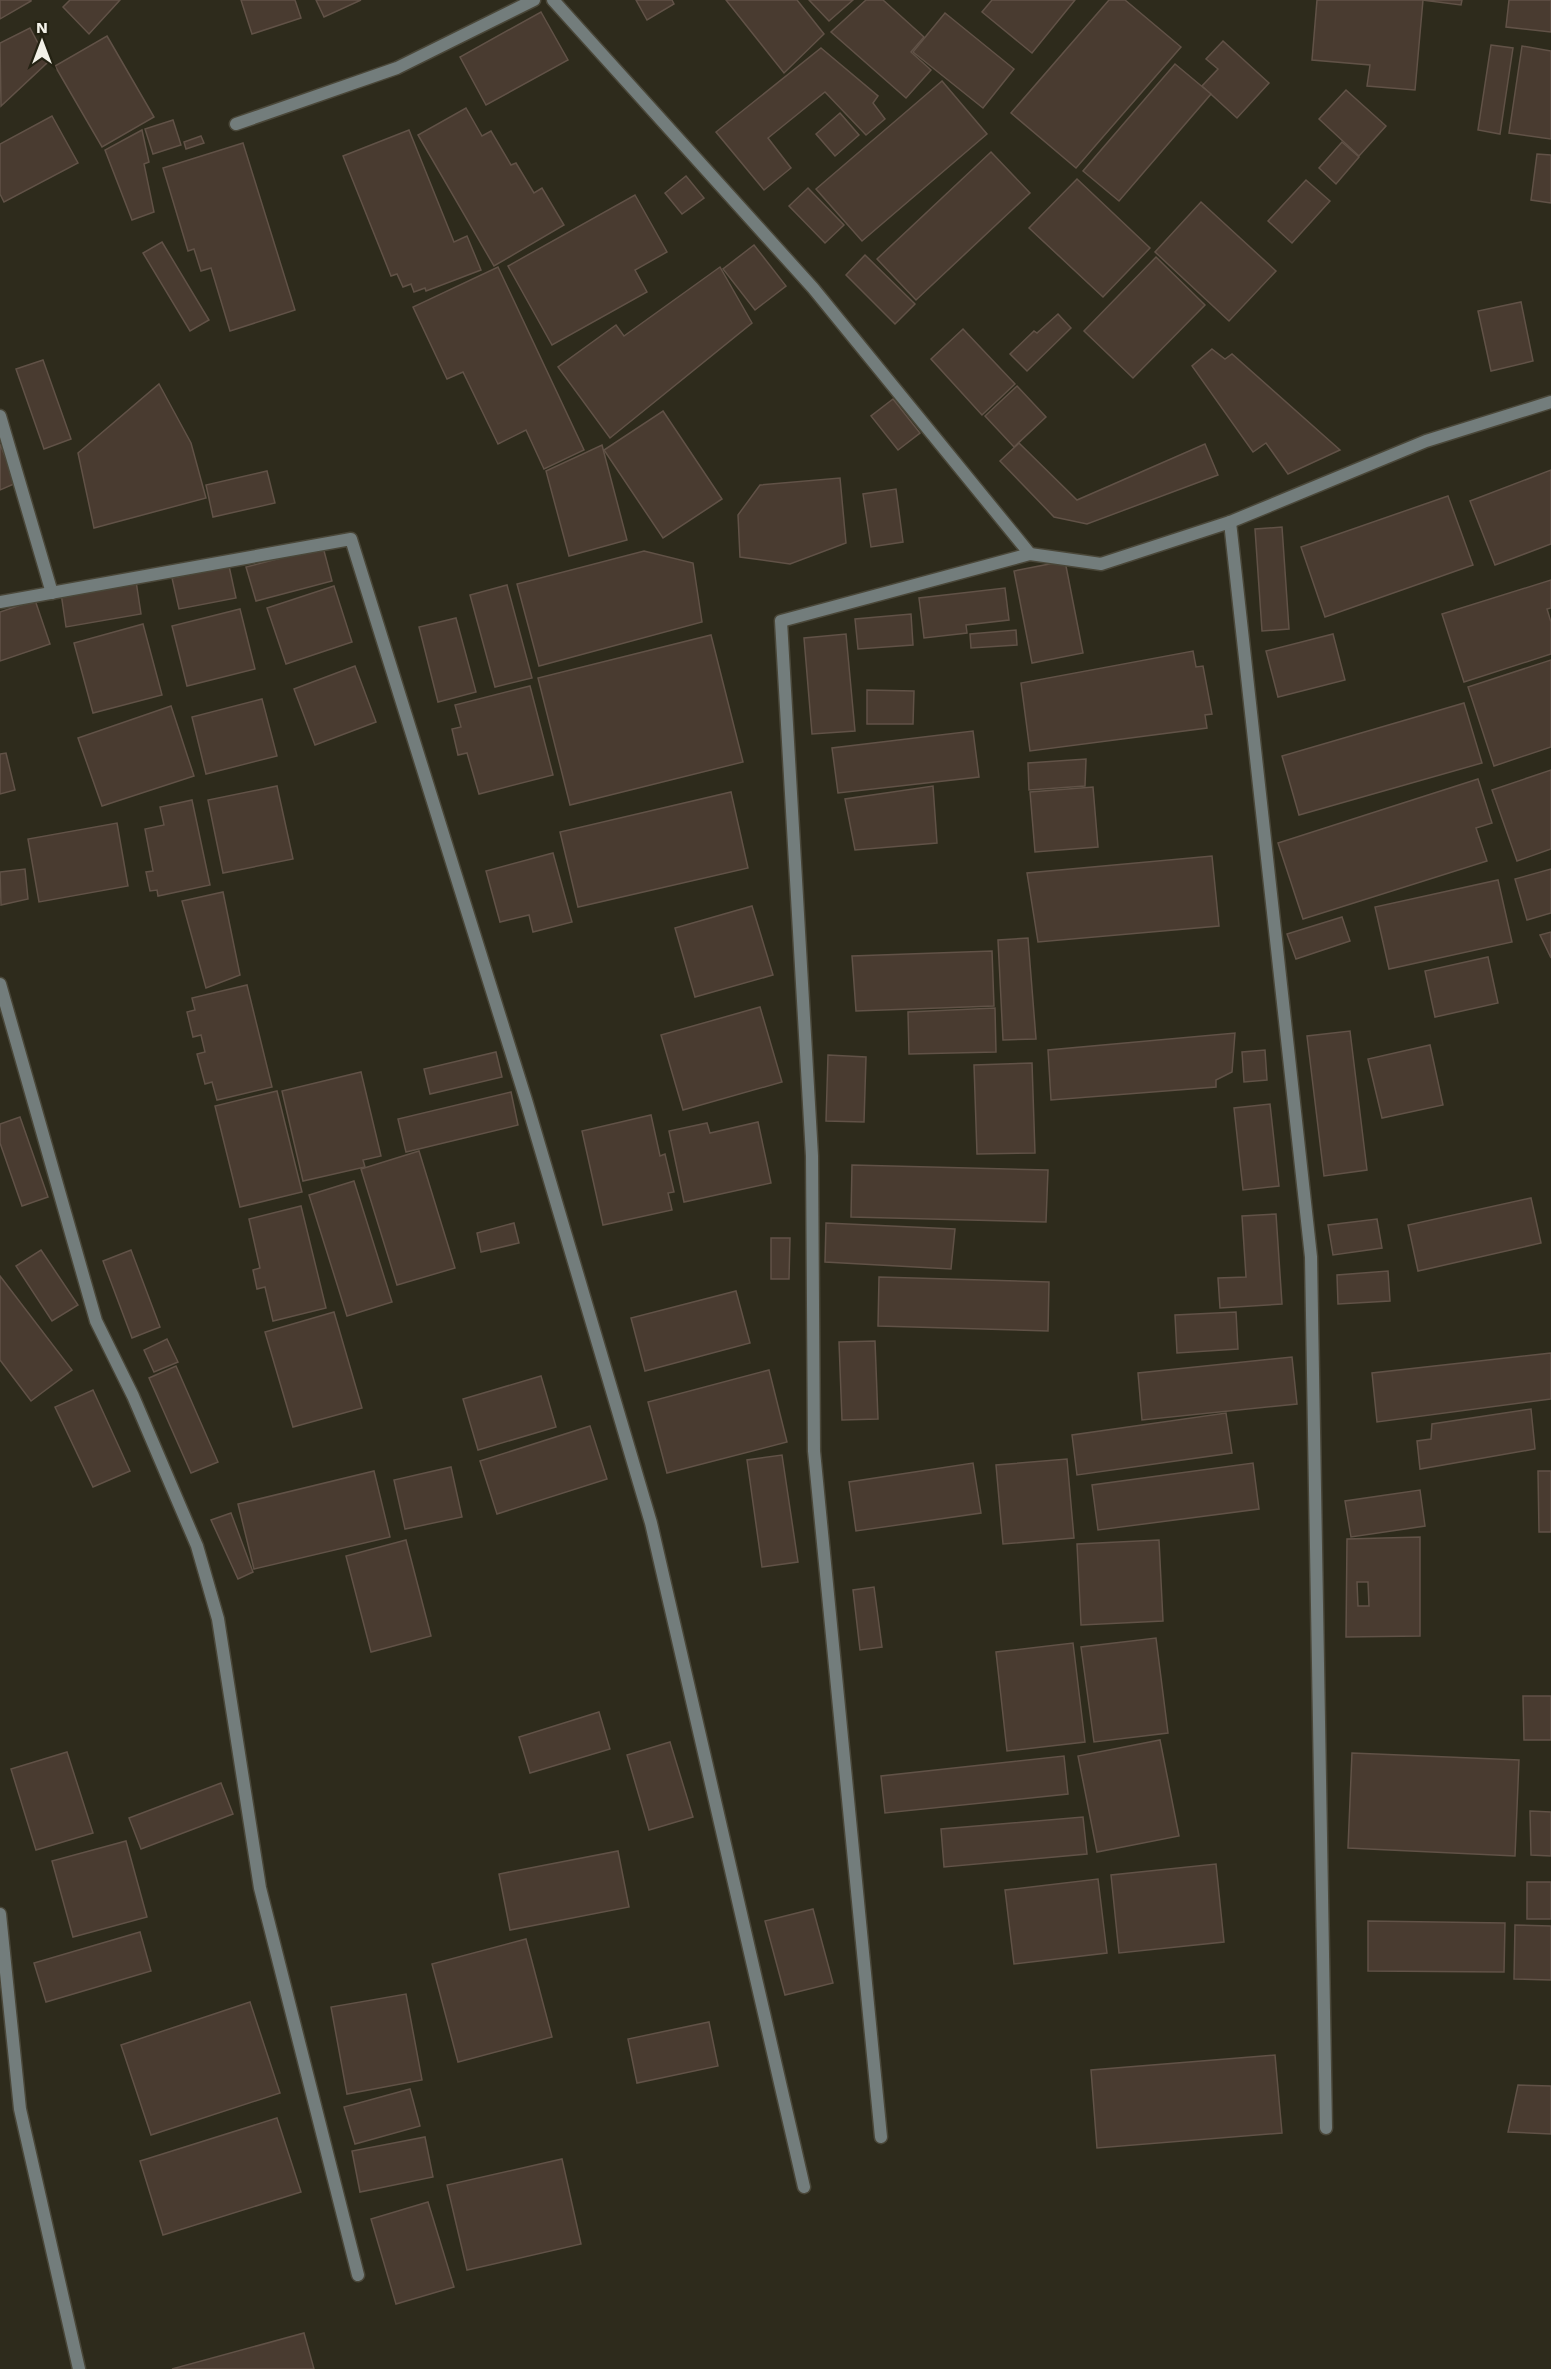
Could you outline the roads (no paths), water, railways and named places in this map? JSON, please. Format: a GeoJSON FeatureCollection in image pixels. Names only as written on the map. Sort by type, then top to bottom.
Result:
{"type":"FeatureCollection","features":[{"type":"Feature","properties":{"kind":"street"},"geometry":{"type":"LineString","coordinates":[[236,124],[397,68],[534,0]]}},
{"type":"Feature","properties":{"kind":"street"},"geometry":{"type":"LineString","coordinates":[[553,0],[813,288],[1030,554]]}},
{"type":"Feature","properties":{"kind":"street"},"geometry":{"type":"LineString","coordinates":[[881,2137],[814,1451],[812,1156],[781,621],[1030,554],[1101,564],[1230,522],[1426,441],[1551,402]]}},
{"type":"Feature","properties":{"kind":"street"},"geometry":{"type":"LineString","coordinates":[[0,416],[52,593]]}},
{"type":"Feature","properties":{"kind":"street"},"geometry":{"type":"LineString","coordinates":[[1230,522],[1311,1257],[1326,2128]]}},
{"type":"Feature","properties":{"kind":"street"},"geometry":{"type":"LineString","coordinates":[[0,603],[351,539],[522,1089],[651,1523],[804,2187]]}},
{"type":"Feature","properties":{"kind":"street"},"geometry":{"type":"LineString","coordinates":[[0,984],[96,1321],[133,1396],[197,1546],[219,1619],[260,1888],[358,2275]]}},
{"type":"Feature","properties":{"kind":"street"},"geometry":{"type":"LineString","coordinates":[[0,1914],[20,2109],[79,2369]]}}]}
